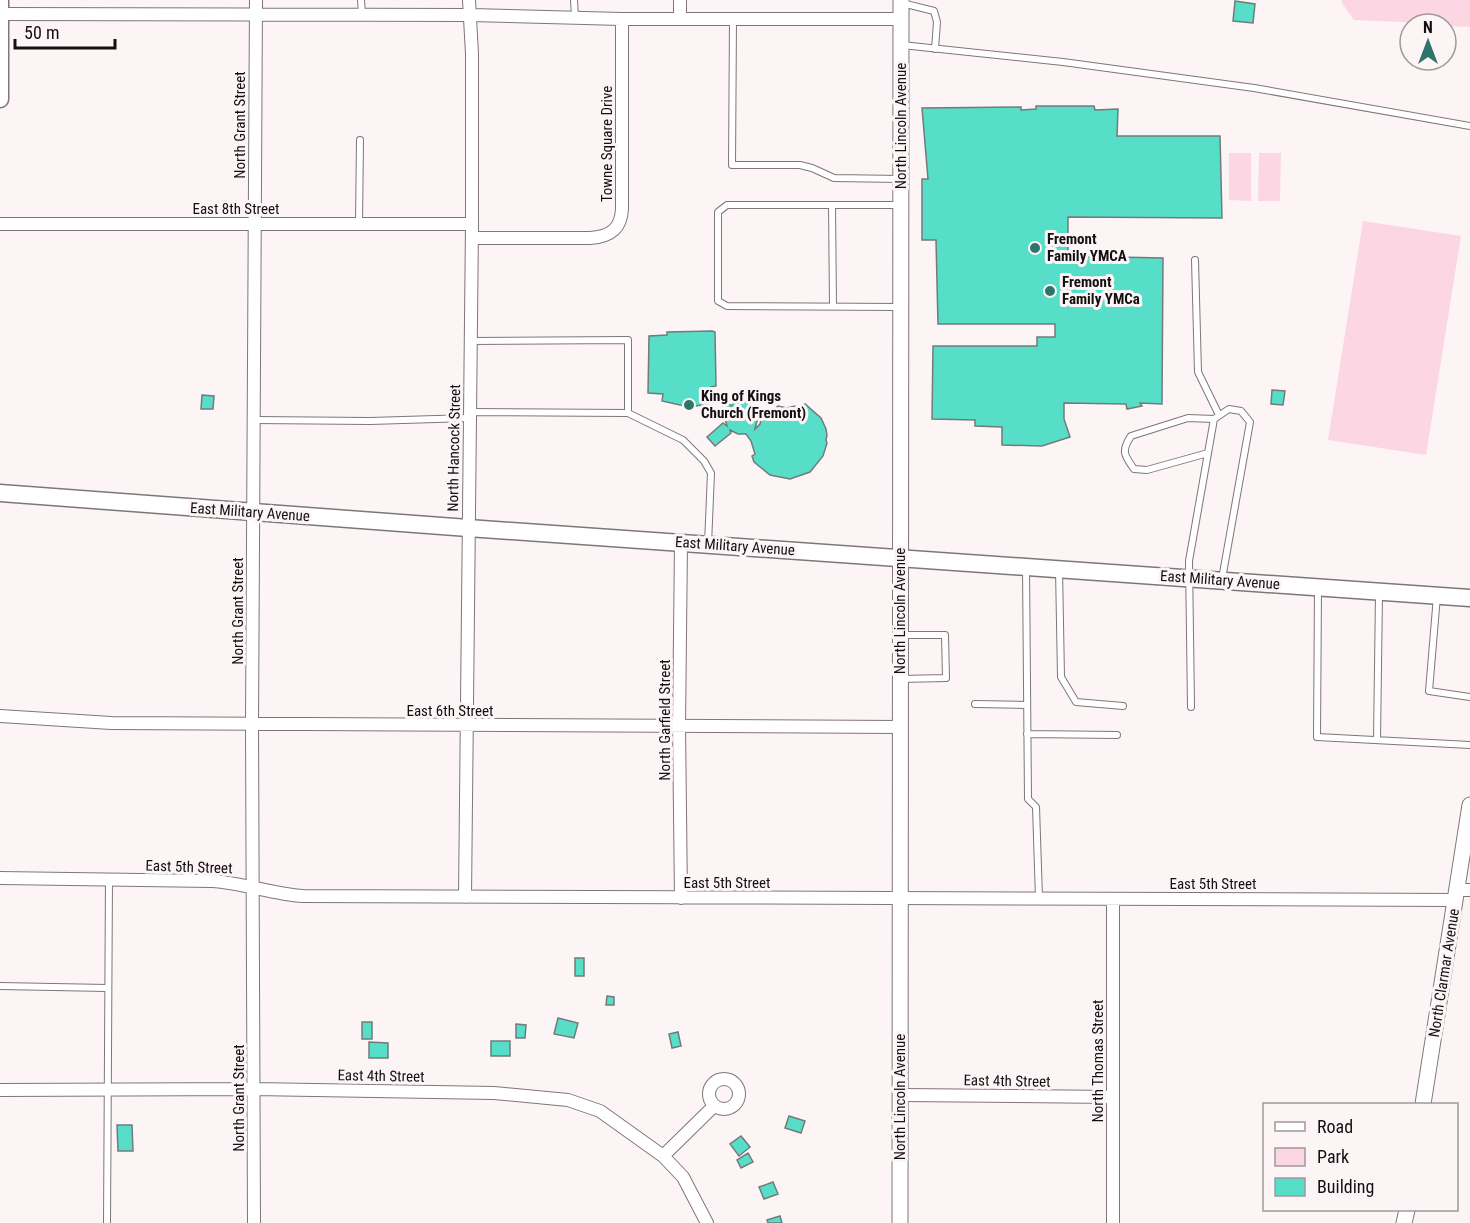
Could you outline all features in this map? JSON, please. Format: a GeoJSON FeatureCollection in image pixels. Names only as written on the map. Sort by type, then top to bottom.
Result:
{"type":"FeatureCollection","features":[{"type":"Feature","properties":{"kind":"main road"},"geometry":{"type":"LineString","coordinates":[[0,0],[0,99]]}},
{"type":"Feature","properties":{"kind":"main road","name":"East Military Avenue"},"geometry":{"type":"LineString","coordinates":[[0,493],[254,513],[1470,598]]}},
{"type":"Feature","properties":{"kind":"street","name":"North Grant Street"},"geometry":{"type":"LineString","coordinates":[[254,1223],[252,725],[256,0]]}},
{"type":"Feature","properties":{"kind":"street","name":"North Hancock Street"},"geometry":{"type":"LineString","coordinates":[[465,897],[472,238],[471,15],[469,0]]}},
{"type":"Feature","properties":{"kind":"street"},"geometry":{"type":"LineString","coordinates":[[680,0],[680,19]]}},
{"type":"Feature","properties":{"kind":"street","name":"North Lincoln Avenue"},"geometry":{"type":"LineString","coordinates":[[900,1223],[901,2]]}},
{"type":"Feature","properties":{"kind":"street"},"geometry":{"type":"LineString","coordinates":[[0,14],[901,19]]}},
{"type":"Feature","properties":{"kind":"street","name":"Towne Square Drive"},"geometry":{"type":"LineString","coordinates":[[472,238],[590,238],[607,236],[617,228],[621,220],[622,209],[622,19]]}},
{"type":"Feature","properties":{"kind":"street","name":"East 8th Street"},"geometry":{"type":"LineString","coordinates":[[0,224],[472,224]]}},
{"type":"Feature","properties":{"kind":"street","name":"North Garfield Street"},"geometry":{"type":"LineString","coordinates":[[681,543],[679,726],[681,898]]}},
{"type":"Feature","properties":{"kind":"street","name":"East 6th Street"},"geometry":{"type":"LineString","coordinates":[[0,716],[94,723],[252,725],[900,727]]}},
{"type":"Feature","properties":{"kind":"street","name":"North Clarmar Avenue"},"geometry":{"type":"LineString","coordinates":[[1423,1103],[1461,894],[1470,805]]}},
{"type":"Feature","properties":{"kind":"street","name":"East 5th Street"},"geometry":{"type":"LineString","coordinates":[[0,878],[212,881],[253,886],[267,892],[303,896],[1113,899],[1461,894]]}},
{"type":"Feature","properties":{"kind":"street","name":"North Thomas Street"},"geometry":{"type":"LineString","coordinates":[[1113,899],[1113,1223]]}},
{"type":"Feature","properties":{"kind":"street","name":"East 4th Street"},"geometry":{"type":"LineString","coordinates":[[0,1090],[254,1089],[494,1093],[568,1100],[600,1111],[663,1156],[683,1177],[707,1223]]}},
{"type":"Feature","properties":{"kind":"street","name":"East 4th Street"},"geometry":{"type":"LineString","coordinates":[[901,1095],[1113,1097]]}},
{"type":"Feature","properties":{"kind":"street"},"geometry":{"type":"LineString","coordinates":[[663,1156],[714,1106]]}},
{"type":"Feature","properties":{"kind":"lane"},"geometry":{"type":"LineString","coordinates":[[362,0],[362,15]]}},
{"type":"Feature","properties":{"kind":"lane"},"geometry":{"type":"LineString","coordinates":[[574,0],[574,18]]}},
{"type":"Feature","properties":{"kind":"lane"},"geometry":{"type":"LineString","coordinates":[[901,2],[934,11],[938,22],[935,49]]}},
{"type":"Feature","properties":{"kind":"lane"},"geometry":{"type":"LineString","coordinates":[[732,19],[732,165],[800,165],[834,178],[901,179]]}},
{"type":"Feature","properties":{"kind":"lane"},"geometry":{"type":"LineString","coordinates":[[901,45],[1063,62],[1254,88],[1470,126]]}},
{"type":"Feature","properties":{"kind":"lane"},"geometry":{"type":"LineString","coordinates":[[359,224],[360,140]]}},
{"type":"Feature","properties":{"kind":"lane"},"geometry":{"type":"LineString","coordinates":[[901,205],[727,205],[718,212],[718,301],[727,306],[902,307]]}},
{"type":"Feature","properties":{"kind":"lane"},"geometry":{"type":"LineString","coordinates":[[832,205],[833,306]]}},
{"type":"Feature","properties":{"kind":"lane"},"geometry":{"type":"LineString","coordinates":[[1191,707],[1189,561],[1208,453],[1217,417],[1198,372],[1195,260]]}},
{"type":"Feature","properties":{"kind":"lane"},"geometry":{"type":"LineString","coordinates":[[470,341],[628,340],[628,413]]}},
{"type":"Feature","properties":{"kind":"lane"},"geometry":{"type":"LineString","coordinates":[[1208,453],[1147,471],[1134,469],[1125,456],[1125,446],[1131,436],[1188,418],[1217,417],[1229,409],[1241,411],[1250,422],[1222,580]]}},
{"type":"Feature","properties":{"kind":"lane"},"geometry":{"type":"LineString","coordinates":[[254,420],[370,421],[470,415],[628,413],[683,440],[704,461],[711,473],[708,544]]}},
{"type":"Feature","properties":{"kind":"lane"},"geometry":{"type":"LineString","coordinates":[[1026,567],[1028,799],[1036,807],[1039,899]]}},
{"type":"Feature","properties":{"kind":"lane"},"geometry":{"type":"LineString","coordinates":[[1059,569],[1061,677],[1076,702],[1123,706]]}},
{"type":"Feature","properties":{"kind":"lane"},"geometry":{"type":"LineString","coordinates":[[1318,587],[1317,737],[1470,745]]}},
{"type":"Feature","properties":{"kind":"lane"},"geometry":{"type":"LineString","coordinates":[[1377,740],[1379,591]]}},
{"type":"Feature","properties":{"kind":"lane"},"geometry":{"type":"LineString","coordinates":[[1437,596],[1429,691],[1470,697]]}},
{"type":"Feature","properties":{"kind":"lane"},"geometry":{"type":"LineString","coordinates":[[900,635],[945,635],[946,678],[900,679]]}},
{"type":"Feature","properties":{"kind":"lane"},"geometry":{"type":"LineString","coordinates":[[975,704],[1027,705]]}},
{"type":"Feature","properties":{"kind":"lane"},"geometry":{"type":"LineString","coordinates":[[1027,734],[1117,735]]}},
{"type":"Feature","properties":{"kind":"lane"},"geometry":{"type":"LineString","coordinates":[[107,1223],[109,879]]}},
{"type":"Feature","properties":{"kind":"lane"},"geometry":{"type":"LineString","coordinates":[[0,986],[107,988]]}},
{"type":"Feature","properties":{"kind":"green space"},"geometry":{"type":"Polygon","coordinates":[[[1342,0],[1470,0],[1470,27],[1458,26],[1458,12],[1398,12],[1398,22],[1354,20],[1342,0]]]}},
{"type":"Feature","properties":{"kind":"green space"},"geometry":{"type":"Polygon","coordinates":[[[1229,153],[1251,153],[1251,201],[1229,200],[1229,153]]]}},
{"type":"Feature","properties":{"kind":"green space"},"geometry":{"type":"Polygon","coordinates":[[[1259,153],[1281,153],[1280,201],[1258,201],[1259,153]]]}},
{"type":"Feature","properties":{"kind":"green space"},"geometry":{"type":"Polygon","coordinates":[[[1363,221],[1461,236],[1426,455],[1328,440],[1363,221]]]}},
{"type":"Feature","properties":{"kind":"building"},"geometry":{"type":"Polygon","coordinates":[[[1235,1],[1255,4],[1253,23],[1233,21],[1235,1]]]}},
{"type":"Feature","properties":{"kind":"building","name":"Fremont Family YMCa"},"geometry":{"type":"Polygon","coordinates":[[[1036,106],[1094,106],[1095,110],[1118,109],[1117,136],[1220,136],[1222,218],[1068,217],[1068,256],[1163,258],[1162,404],[1140,403],[1142,406],[1127,409],[1126,404],[1064,403],[1064,419],[1070,437],[1042,446],[1002,445],[1002,427],[975,426],[975,420],[932,419],[933,346],[1037,346],[1037,337],[1055,337],[1055,324],[938,324],[936,240],[922,240],[922,179],[928,179],[922,108],[1021,107],[1021,110],[1036,109],[1036,106]]]}},
{"type":"Feature","properties":{"kind":"building","name":"King of Kings Church (Fremont)"},"geometry":{"type":"Polygon","coordinates":[[[667,332],[715,332],[716,386],[711,387],[710,394],[720,393],[731,406],[735,402],[740,402],[754,406],[758,417],[755,429],[760,424],[762,415],[778,406],[787,408],[795,406],[801,411],[805,404],[821,418],[826,429],[827,443],[823,456],[810,472],[790,479],[770,475],[754,462],[752,456],[755,454],[746,434],[738,434],[730,430],[731,433],[715,446],[707,437],[723,423],[727,426],[725,419],[727,411],[719,402],[696,406],[680,405],[662,401],[663,394],[648,393],[649,336],[667,335],[667,332]]]}},
{"type":"Feature","properties":{"kind":"building"},"geometry":{"type":"Polygon","coordinates":[[[1272,390],[1285,391],[1283,405],[1271,404],[1272,390]]]}},
{"type":"Feature","properties":{"kind":"building"},"geometry":{"type":"Polygon","coordinates":[[[202,395],[214,396],[213,409],[201,409],[202,395]]]}},
{"type":"Feature","properties":{"kind":"building"},"geometry":{"type":"Polygon","coordinates":[[[575,958],[584,958],[584,976],[575,976],[575,958]]]}},
{"type":"Feature","properties":{"kind":"building"},"geometry":{"type":"Polygon","coordinates":[[[607,996],[614,997],[614,1005],[606,1005],[607,996]]]}},
{"type":"Feature","properties":{"kind":"building"},"geometry":{"type":"Polygon","coordinates":[[[558,1018],[578,1023],[574,1038],[554,1034],[558,1018]]]}},
{"type":"Feature","properties":{"kind":"building"},"geometry":{"type":"Polygon","coordinates":[[[362,1022],[372,1022],[372,1039],[362,1039],[362,1022]]]}},
{"type":"Feature","properties":{"kind":"building"},"geometry":{"type":"Polygon","coordinates":[[[516,1024],[526,1025],[525,1038],[516,1038],[516,1024]]]}},
{"type":"Feature","properties":{"kind":"building"},"geometry":{"type":"Polygon","coordinates":[[[678,1032],[681,1046],[672,1048],[669,1034],[678,1032]]]}},
{"type":"Feature","properties":{"kind":"building"},"geometry":{"type":"Polygon","coordinates":[[[491,1041],[510,1041],[510,1056],[491,1056],[491,1041]]]}},
{"type":"Feature","properties":{"kind":"building"},"geometry":{"type":"Polygon","coordinates":[[[369,1042],[388,1043],[388,1058],[369,1058],[369,1042]]]}},
{"type":"Feature","properties":{"kind":"building"},"geometry":{"type":"Polygon","coordinates":[[[789,1116],[805,1121],[801,1133],[785,1128],[789,1116]]]}},
{"type":"Feature","properties":{"kind":"building"},"geometry":{"type":"Polygon","coordinates":[[[117,1125],[132,1125],[133,1151],[118,1151],[117,1125]]]}},
{"type":"Feature","properties":{"kind":"building"},"geometry":{"type":"Polygon","coordinates":[[[741,1136],[750,1147],[739,1156],[730,1144],[741,1136]]]}},
{"type":"Feature","properties":{"kind":"building"},"geometry":{"type":"Polygon","coordinates":[[[748,1153],[753,1162],[741,1168],[737,1160],[748,1153]]]}},
{"type":"Feature","properties":{"kind":"building"},"geometry":{"type":"Polygon","coordinates":[[[773,1182],[778,1194],[764,1199],[759,1187],[773,1182]]]}},
{"type":"Feature","properties":{"kind":"building"},"geometry":{"type":"Polygon","coordinates":[[[780,1216],[782,1223],[768,1223],[767,1220],[780,1216]]]}},
{"type":"Feature","properties":{"kind":"place","name":"Fremont Family YMCA"},"geometry":{"type":"Point","coordinates":[1035,248]}},
{"type":"Feature","properties":{"kind":"place","name":"Fremont Family YMCa"},"geometry":{"type":"Point","coordinates":[1050,291]}},
{"type":"Feature","properties":{"kind":"place","name":"King of Kings Church (Fremont)"},"geometry":{"type":"Point","coordinates":[689,405]}}]}
